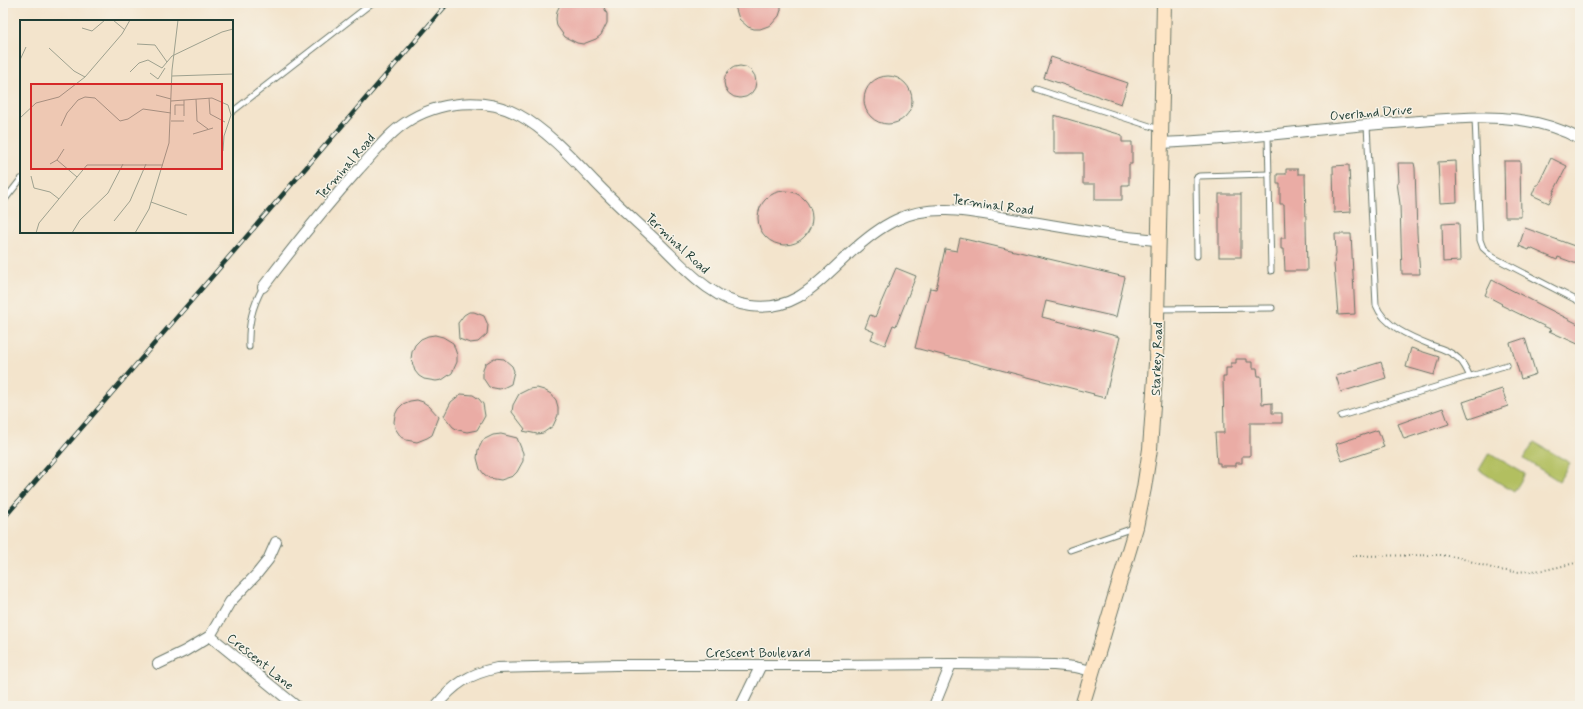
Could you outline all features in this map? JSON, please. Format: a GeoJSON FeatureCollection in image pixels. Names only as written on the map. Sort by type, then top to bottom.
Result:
{"type":"FeatureCollection","features":[{"type":"Feature","properties":{"kind":"main road","name":"Starkey Road"},"geometry":{"type":"LineString","coordinates":[[1082,706],[1136,527],[1144,488],[1152,433],[1158,309],[1164,3]]}},
{"type":"Feature","properties":{"kind":"street","name":"Terminal Road"},"geometry":{"type":"LineString","coordinates":[[263,287],[299,239],[391,133],[414,117],[431,110],[469,103],[486,104],[503,108],[530,122],[559,146],[715,294],[740,305],[770,307],[783,304],[803,295],[817,285],[847,255],[872,235],[895,220],[926,211],[956,210],[1129,238],[1159,240]]}},
{"type":"Feature","properties":{"kind":"street","name":"Overland Drive"},"geometry":{"type":"LineString","coordinates":[[1161,136],[1203,142],[1367,125],[1445,119],[1505,118],[1534,121],[1552,126],[1580,139]]}},
{"type":"Feature","properties":{"kind":"street"},"geometry":{"type":"LineString","coordinates":[[158,664],[186,651],[210,636],[230,602],[268,560],[276,542]]}},
{"type":"Feature","properties":{"kind":"street","name":"Crescent Lane"},"geometry":{"type":"LineString","coordinates":[[210,636],[296,706]]}},
{"type":"Feature","properties":{"kind":"street","name":"Crescent Boulevard"},"geometry":{"type":"LineString","coordinates":[[436,706],[451,689],[467,678],[496,668],[616,664],[1054,664],[1092,671]]}},
{"type":"Feature","properties":{"kind":"street"},"geometry":{"type":"LineString","coordinates":[[934,706],[951,664]]}},
{"type":"Feature","properties":{"kind":"street"},"geometry":{"type":"LineString","coordinates":[[741,706],[761,665]]}},
{"type":"Feature","properties":{"kind":"lane"},"geometry":{"type":"LineString","coordinates":[[233,111],[372,3]]}},
{"type":"Feature","properties":{"kind":"lane"},"geometry":{"type":"LineString","coordinates":[[1036,89],[1161,136]]}},
{"type":"Feature","properties":{"kind":"lane"},"geometry":{"type":"LineString","coordinates":[[1475,118],[1480,240],[1484,248],[1493,257],[1580,302]]}},
{"type":"Feature","properties":{"kind":"lane"},"geometry":{"type":"LineString","coordinates":[[1367,125],[1376,305],[1378,312],[1398,328],[1414,338],[1450,352],[1466,367],[1470,377]]}},
{"type":"Feature","properties":{"kind":"lane"},"geometry":{"type":"LineString","coordinates":[[1268,135],[1271,271]]}},
{"type":"Feature","properties":{"kind":"lane"},"geometry":{"type":"LineString","coordinates":[[1197,256],[1196,178],[1199,176],[1268,174]]}},
{"type":"Feature","properties":{"kind":"lane"},"geometry":{"type":"LineString","coordinates":[[3,202],[20,180]]}},
{"type":"Feature","properties":{"kind":"lane"},"geometry":{"type":"LineString","coordinates":[[249,347],[248,331],[250,316],[255,301],[263,287]]}},
{"type":"Feature","properties":{"kind":"lane"},"geometry":{"type":"LineString","coordinates":[[1158,309],[1272,308]]}},
{"type":"Feature","properties":{"kind":"lane"},"geometry":{"type":"LineString","coordinates":[[1341,416],[1507,365]]}},
{"type":"Feature","properties":{"kind":"lane"},"geometry":{"type":"LineString","coordinates":[[1070,550],[1136,527]]}},
{"type":"Feature","properties":{"kind":"path"},"geometry":{"type":"LineString","coordinates":[[1352,556],[1440,554],[1498,570],[1516,572],[1545,570],[1580,562]]}},
{"type":"Feature","properties":{"kind":"green space"},"geometry":{"type":"Polygon","coordinates":[[[1534,442],[1570,463],[1559,481],[1524,459],[1534,442]]]}},
{"type":"Feature","properties":{"kind":"green space"},"geometry":{"type":"Polygon","coordinates":[[[1489,453],[1525,474],[1514,492],[1479,470],[1489,453]]]}},
{"type":"Feature","properties":{"kind":"building"},"geometry":{"type":"Polygon","coordinates":[[[561,3],[602,3],[607,14],[607,23],[601,35],[596,39],[583,44],[577,43],[565,37],[557,26],[556,19],[557,11],[561,3]]]}},
{"type":"Feature","properties":{"kind":"building"},"geometry":{"type":"Polygon","coordinates":[[[734,3],[781,3],[781,10],[779,16],[771,25],[760,29],[754,29],[748,27],[739,19],[734,3]]]}},
{"type":"Feature","properties":{"kind":"building"},"geometry":{"type":"Polygon","coordinates":[[[1051,57],[1128,83],[1121,104],[1044,78],[1051,57]]]}},
{"type":"Feature","properties":{"kind":"building"},"geometry":{"type":"Polygon","coordinates":[[[740,66],[751,71],[756,82],[751,93],[740,98],[729,93],[724,82],[729,71],[740,66]]]}},
{"type":"Feature","properties":{"kind":"building"},"geometry":{"type":"Polygon","coordinates":[[[883,76],[893,76],[905,83],[912,95],[912,105],[905,117],[893,124],[883,124],[875,120],[868,113],[864,105],[864,95],[868,87],[875,80],[883,76]]]}},
{"type":"Feature","properties":{"kind":"building"},"geometry":{"type":"Polygon","coordinates":[[[1054,115],[1122,135],[1122,142],[1132,142],[1132,164],[1129,164],[1129,185],[1122,185],[1122,200],[1095,200],[1095,184],[1083,184],[1083,153],[1054,153],[1054,115]]]}},
{"type":"Feature","properties":{"kind":"building"},"geometry":{"type":"Polygon","coordinates":[[[1551,158],[1567,166],[1549,203],[1532,195],[1551,158]]]}},
{"type":"Feature","properties":{"kind":"building"},"geometry":{"type":"Polygon","coordinates":[[[1456,161],[1457,202],[1440,203],[1438,162],[1456,161]]]}},
{"type":"Feature","properties":{"kind":"building"},"geometry":{"type":"Polygon","coordinates":[[[1504,161],[1520,161],[1521,217],[1505,217],[1504,161]]]}},
{"type":"Feature","properties":{"kind":"building"},"geometry":{"type":"Polygon","coordinates":[[[1398,163],[1414,163],[1415,168],[1420,274],[1402,274],[1400,204],[1397,182],[1399,182],[1398,163]]]}},
{"type":"Feature","properties":{"kind":"building"},"geometry":{"type":"Polygon","coordinates":[[[1349,165],[1351,212],[1334,213],[1333,166],[1349,165]]]}},
{"type":"Feature","properties":{"kind":"building"},"geometry":{"type":"Polygon","coordinates":[[[1286,169],[1298,169],[1298,174],[1305,174],[1307,271],[1285,271],[1284,249],[1281,249],[1281,238],[1285,238],[1284,204],[1280,204],[1280,184],[1277,184],[1277,174],[1286,174],[1286,169]]]}},
{"type":"Feature","properties":{"kind":"building"},"geometry":{"type":"Polygon","coordinates":[[[785,191],[795,193],[804,199],[810,208],[812,218],[810,228],[804,237],[795,243],[785,245],[775,243],[766,237],[760,228],[758,218],[760,208],[766,199],[775,193],[785,191]]]}},
{"type":"Feature","properties":{"kind":"building"},"geometry":{"type":"Polygon","coordinates":[[[1219,194],[1241,194],[1241,257],[1219,257],[1219,194]]]}},
{"type":"Feature","properties":{"kind":"building"},"geometry":{"type":"Polygon","coordinates":[[[1459,223],[1460,261],[1443,262],[1442,224],[1459,223]]]}},
{"type":"Feature","properties":{"kind":"building"},"geometry":{"type":"Polygon","coordinates":[[[1525,228],[1580,248],[1580,264],[1558,257],[1557,260],[1530,248],[1529,250],[1519,246],[1525,228]]]}},
{"type":"Feature","properties":{"kind":"building"},"geometry":{"type":"Polygon","coordinates":[[[1335,234],[1351,234],[1355,314],[1338,315],[1334,264],[1336,253],[1335,234]]]}},
{"type":"Feature","properties":{"kind":"building"},"geometry":{"type":"Polygon","coordinates":[[[960,238],[1125,277],[1116,317],[1046,301],[1042,317],[1120,337],[1105,398],[915,348],[930,288],[936,289],[945,249],[957,251],[960,238]]]}},
{"type":"Feature","properties":{"kind":"building"},"geometry":{"type":"Polygon","coordinates":[[[896,268],[916,276],[896,326],[893,325],[885,345],[871,339],[874,332],[865,328],[870,315],[875,317],[896,268]]]}},
{"type":"Feature","properties":{"kind":"building"},"geometry":{"type":"Polygon","coordinates":[[[1492,280],[1580,325],[1580,345],[1549,331],[1552,330],[1501,305],[1502,304],[1485,295],[1492,280]]]}},
{"type":"Feature","properties":{"kind":"building"},"geometry":{"type":"Polygon","coordinates":[[[469,312],[474,312],[484,316],[488,325],[487,334],[478,342],[470,343],[459,339],[458,323],[464,315],[469,312]]]}},
{"type":"Feature","properties":{"kind":"building"},"geometry":{"type":"Polygon","coordinates":[[[435,335],[443,337],[453,343],[457,355],[457,362],[452,373],[442,380],[436,381],[424,379],[419,376],[415,371],[411,359],[415,345],[421,339],[435,335]]]}},
{"type":"Feature","properties":{"kind":"building"},"geometry":{"type":"Polygon","coordinates":[[[1525,338],[1536,374],[1521,379],[1510,343],[1525,338]]]}},
{"type":"Feature","properties":{"kind":"building"},"geometry":{"type":"Polygon","coordinates":[[[1411,348],[1439,357],[1434,375],[1406,367],[1411,348]]]}},
{"type":"Feature","properties":{"kind":"building"},"geometry":{"type":"Polygon","coordinates":[[[494,358],[504,359],[512,366],[514,371],[511,384],[499,389],[489,387],[483,378],[483,369],[485,364],[494,358]]]}},
{"type":"Feature","properties":{"kind":"building"},"geometry":{"type":"Polygon","coordinates":[[[1236,359],[1247,359],[1247,362],[1253,362],[1253,368],[1257,368],[1258,376],[1261,376],[1262,404],[1272,403],[1272,413],[1282,413],[1282,423],[1250,423],[1250,456],[1242,456],[1242,463],[1236,463],[1236,466],[1220,466],[1220,463],[1217,463],[1215,433],[1224,433],[1223,377],[1226,377],[1226,368],[1231,368],[1231,363],[1236,363],[1236,359]]]}},
{"type":"Feature","properties":{"kind":"building"},"geometry":{"type":"Polygon","coordinates":[[[1381,362],[1386,378],[1341,392],[1336,376],[1381,362]]]}},
{"type":"Feature","properties":{"kind":"building"},"geometry":{"type":"Polygon","coordinates":[[[537,388],[551,394],[556,400],[558,415],[553,426],[543,433],[537,434],[523,431],[525,429],[512,412],[513,405],[519,394],[529,389],[537,388]]]}},
{"type":"Feature","properties":{"kind":"building"},"geometry":{"type":"Polygon","coordinates":[[[1502,389],[1508,406],[1469,419],[1463,402],[1502,389]]]}},
{"type":"Feature","properties":{"kind":"building"},"geometry":{"type":"Polygon","coordinates":[[[461,394],[473,395],[483,404],[485,416],[477,430],[467,432],[458,430],[453,427],[444,416],[451,402],[461,394]]]}},
{"type":"Feature","properties":{"kind":"building"},"geometry":{"type":"Polygon","coordinates":[[[417,400],[429,406],[439,417],[432,435],[417,442],[406,440],[401,437],[395,428],[394,422],[398,409],[403,404],[417,400]]]}},
{"type":"Feature","properties":{"kind":"building"},"geometry":{"type":"Polygon","coordinates":[[[1443,408],[1449,424],[1404,439],[1398,424],[1443,408]]]}},
{"type":"Feature","properties":{"kind":"building"},"geometry":{"type":"Polygon","coordinates":[[[1378,430],[1384,447],[1342,461],[1336,444],[1378,430]]]}},
{"type":"Feature","properties":{"kind":"building"},"geometry":{"type":"Polygon","coordinates":[[[501,434],[517,438],[523,453],[523,461],[513,476],[501,480],[489,478],[484,474],[480,469],[477,458],[478,450],[483,440],[493,435],[501,434]]]}},
{"type":"Feature","properties":{"kind":"railway"},"geometry":{"type":"LineString","coordinates":[[3,519],[448,3]]}}]}
